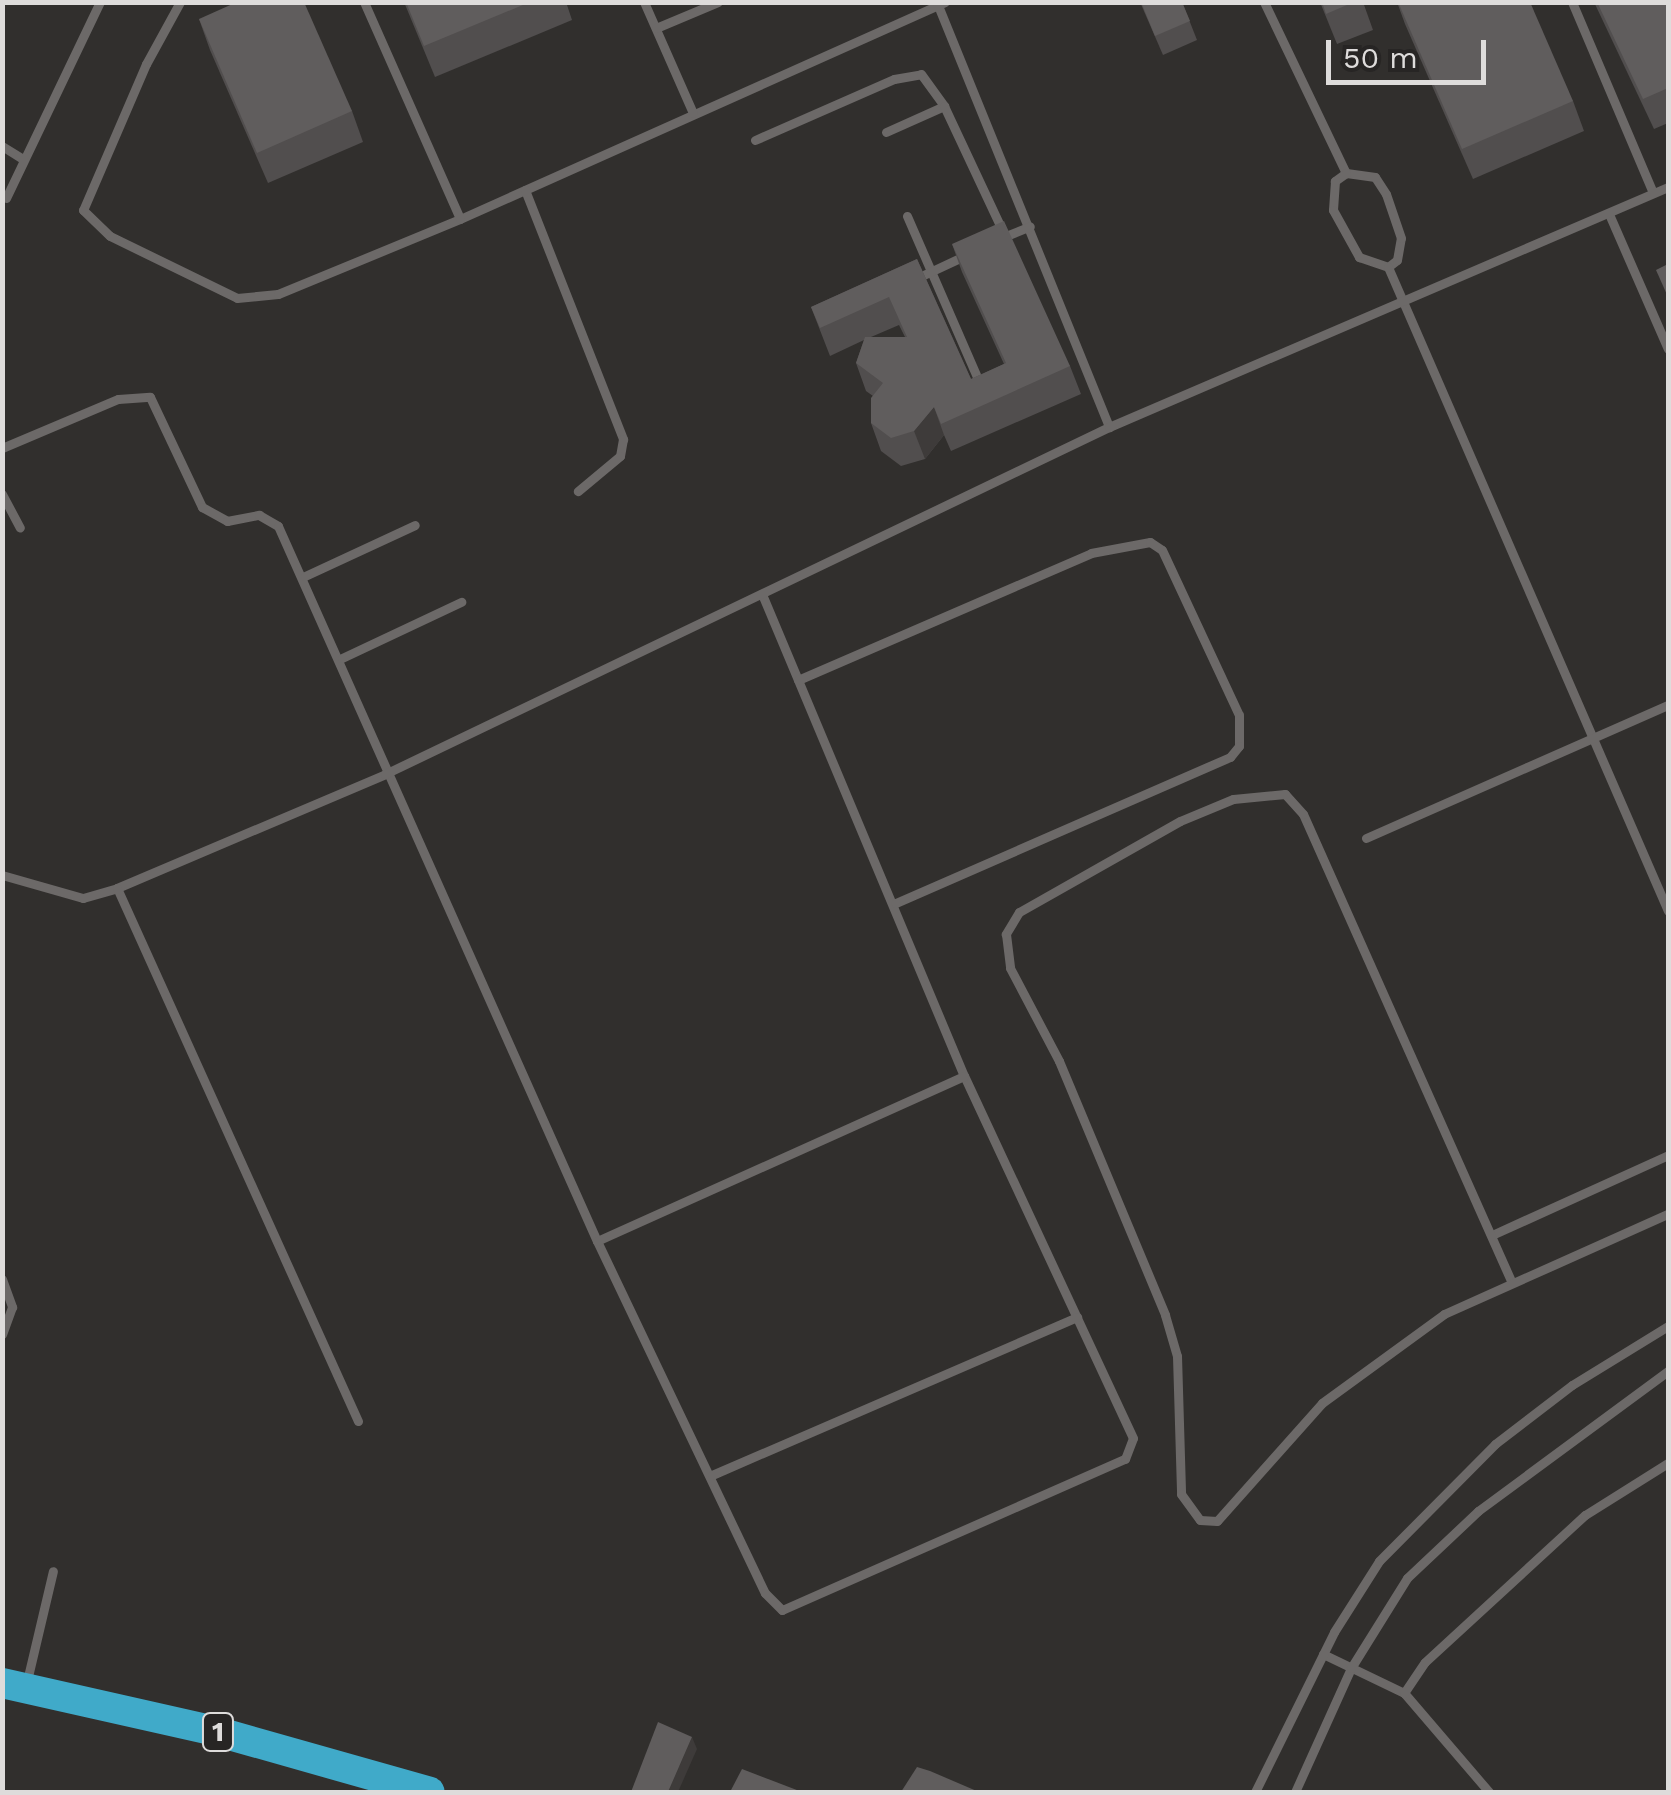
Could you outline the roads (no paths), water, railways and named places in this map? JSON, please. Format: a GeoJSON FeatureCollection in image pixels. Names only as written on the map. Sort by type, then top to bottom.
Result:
{"type":"FeatureCollection","features":[{"type":"Feature","properties":{"kind":"highway","name":"1"},"geometry":{"type":"LineString","coordinates":[[14,1686],[215,1731],[430,1792]]}},
{"type":"Feature","properties":{"kind":"lane"},"geometry":{"type":"LineString","coordinates":[[6,198],[21,158],[100,2]]}},
{"type":"Feature","properties":{"kind":"lane"},"geometry":{"type":"LineString","coordinates":[[180,2],[85,198],[91,224],[216,292],[256,298],[460,219],[940,4],[1109,427]]}},
{"type":"Feature","properties":{"kind":"lane"},"geometry":{"type":"LineString","coordinates":[[364,2],[460,219]]}},
{"type":"Feature","properties":{"kind":"lane"},"geometry":{"type":"LineString","coordinates":[[644,2],[693,114]]}},
{"type":"Feature","properties":{"kind":"lane"},"geometry":{"type":"LineString","coordinates":[[656,28],[718,2]]}},
{"type":"Feature","properties":{"kind":"lane"},"geometry":{"type":"LineString","coordinates":[[1264,2],[1346,173]]}},
{"type":"Feature","properties":{"kind":"lane"},"geometry":{"type":"LineString","coordinates":[[1572,2],[1652,193]]}},
{"type":"Feature","properties":{"kind":"lane"},"geometry":{"type":"LineString","coordinates":[[754,140],[911,74],[932,83],[1005,236]]}},
{"type":"Feature","properties":{"kind":"lane"},"geometry":{"type":"LineString","coordinates":[[886,132],[944,106]]}},
{"type":"Feature","properties":{"kind":"lane"},"geometry":{"type":"LineString","coordinates":[[2,146],[21,158]]}},
{"type":"Feature","properties":{"kind":"lane"},"geometry":{"type":"LineString","coordinates":[[1388,268],[1397,260],[1400,238],[1386,194],[1375,177],[1346,173],[1336,181],[1332,210],[1359,257],[1388,268],[1668,911]]}},
{"type":"Feature","properties":{"kind":"lane"},"geometry":{"type":"LineString","coordinates":[[2,875],[83,898],[118,888],[385,774],[1109,427],[1668,186]]}},
{"type":"Feature","properties":{"kind":"lane"},"geometry":{"type":"LineString","coordinates":[[525,190],[623,439],[620,456],[578,491]]}},
{"type":"Feature","properties":{"kind":"lane"},"geometry":{"type":"LineString","coordinates":[[1608,214],[1668,349]]}},
{"type":"Feature","properties":{"kind":"lane"},"geometry":{"type":"LineString","coordinates":[[907,216],[987,400]]}},
{"type":"Feature","properties":{"kind":"lane"},"geometry":{"type":"LineString","coordinates":[[990,243],[1030,226]]}},
{"type":"Feature","properties":{"kind":"lane"},"geometry":{"type":"LineString","coordinates":[[898,286],[975,250]]}},
{"type":"Feature","properties":{"kind":"lane"},"geometry":{"type":"LineString","coordinates":[[2,448],[118,398],[150,397],[202,507],[227,520],[269,518],[305,576],[342,658],[385,774],[597,1241],[765,1592],[782,1610],[795,1608],[1124,1459],[1132,1450],[1131,1423],[964,1076],[896,903],[762,594]]}},
{"type":"Feature","properties":{"kind":"lane"},"geometry":{"type":"LineString","coordinates":[[2,494],[20,528]]}},
{"type":"Feature","properties":{"kind":"lane"},"geometry":{"type":"LineString","coordinates":[[305,576],[415,526]]}},
{"type":"Feature","properties":{"kind":"lane"},"geometry":{"type":"LineString","coordinates":[[798,680],[1091,553],[1150,542],[1162,550],[1239,715],[1239,746],[1230,757],[896,903]]}},
{"type":"Feature","properties":{"kind":"lane"},"geometry":{"type":"LineString","coordinates":[[342,658],[461,602]]}},
{"type":"Feature","properties":{"kind":"lane"},"geometry":{"type":"LineString","coordinates":[[1366,838],[1668,704]]}},
{"type":"Feature","properties":{"kind":"lane"},"geometry":{"type":"LineString","coordinates":[[1512,1283],[1303,814],[1285,794],[1233,798],[1180,821],[1018,912],[1006,934],[1010,968],[1059,1061],[1165,1314],[1177,1356],[1181,1494],[1200,1520],[1217,1521],[1322,1403],[1444,1314],[1668,1214]]}},
{"type":"Feature","properties":{"kind":"lane"},"geometry":{"type":"LineString","coordinates":[[118,888],[358,1421]]}},
{"type":"Feature","properties":{"kind":"lane"},"geometry":{"type":"LineString","coordinates":[[597,1241],[964,1076]]}},
{"type":"Feature","properties":{"kind":"lane"},"geometry":{"type":"LineString","coordinates":[[1492,1234],[1668,1155]]}},
{"type":"Feature","properties":{"kind":"lane"},"geometry":{"type":"LineString","coordinates":[[2,1280],[12,1307],[2,1334]]}},
{"type":"Feature","properties":{"kind":"lane"},"geometry":{"type":"LineString","coordinates":[[712,1475],[1077,1317]]}},
{"type":"Feature","properties":{"kind":"lane"},"geometry":{"type":"LineString","coordinates":[[1255,1792],[1323,1654],[1379,1560],[1495,1444],[1572,1385],[1668,1326]]}},
{"type":"Feature","properties":{"kind":"lane"},"geometry":{"type":"LineString","coordinates":[[1295,1792],[1350,1668],[1407,1578],[1478,1511],[1668,1370]]}},
{"type":"Feature","properties":{"kind":"lane"},"geometry":{"type":"LineString","coordinates":[[1404,1693],[1425,1662],[1585,1516],[1668,1463]]}},
{"type":"Feature","properties":{"kind":"lane"},"geometry":{"type":"LineString","coordinates":[[14,1686],[53,1571]]}},
{"type":"Feature","properties":{"kind":"lane"},"geometry":{"type":"LineString","coordinates":[[1323,1654],[1404,1693],[1489,1792]]}}]}
